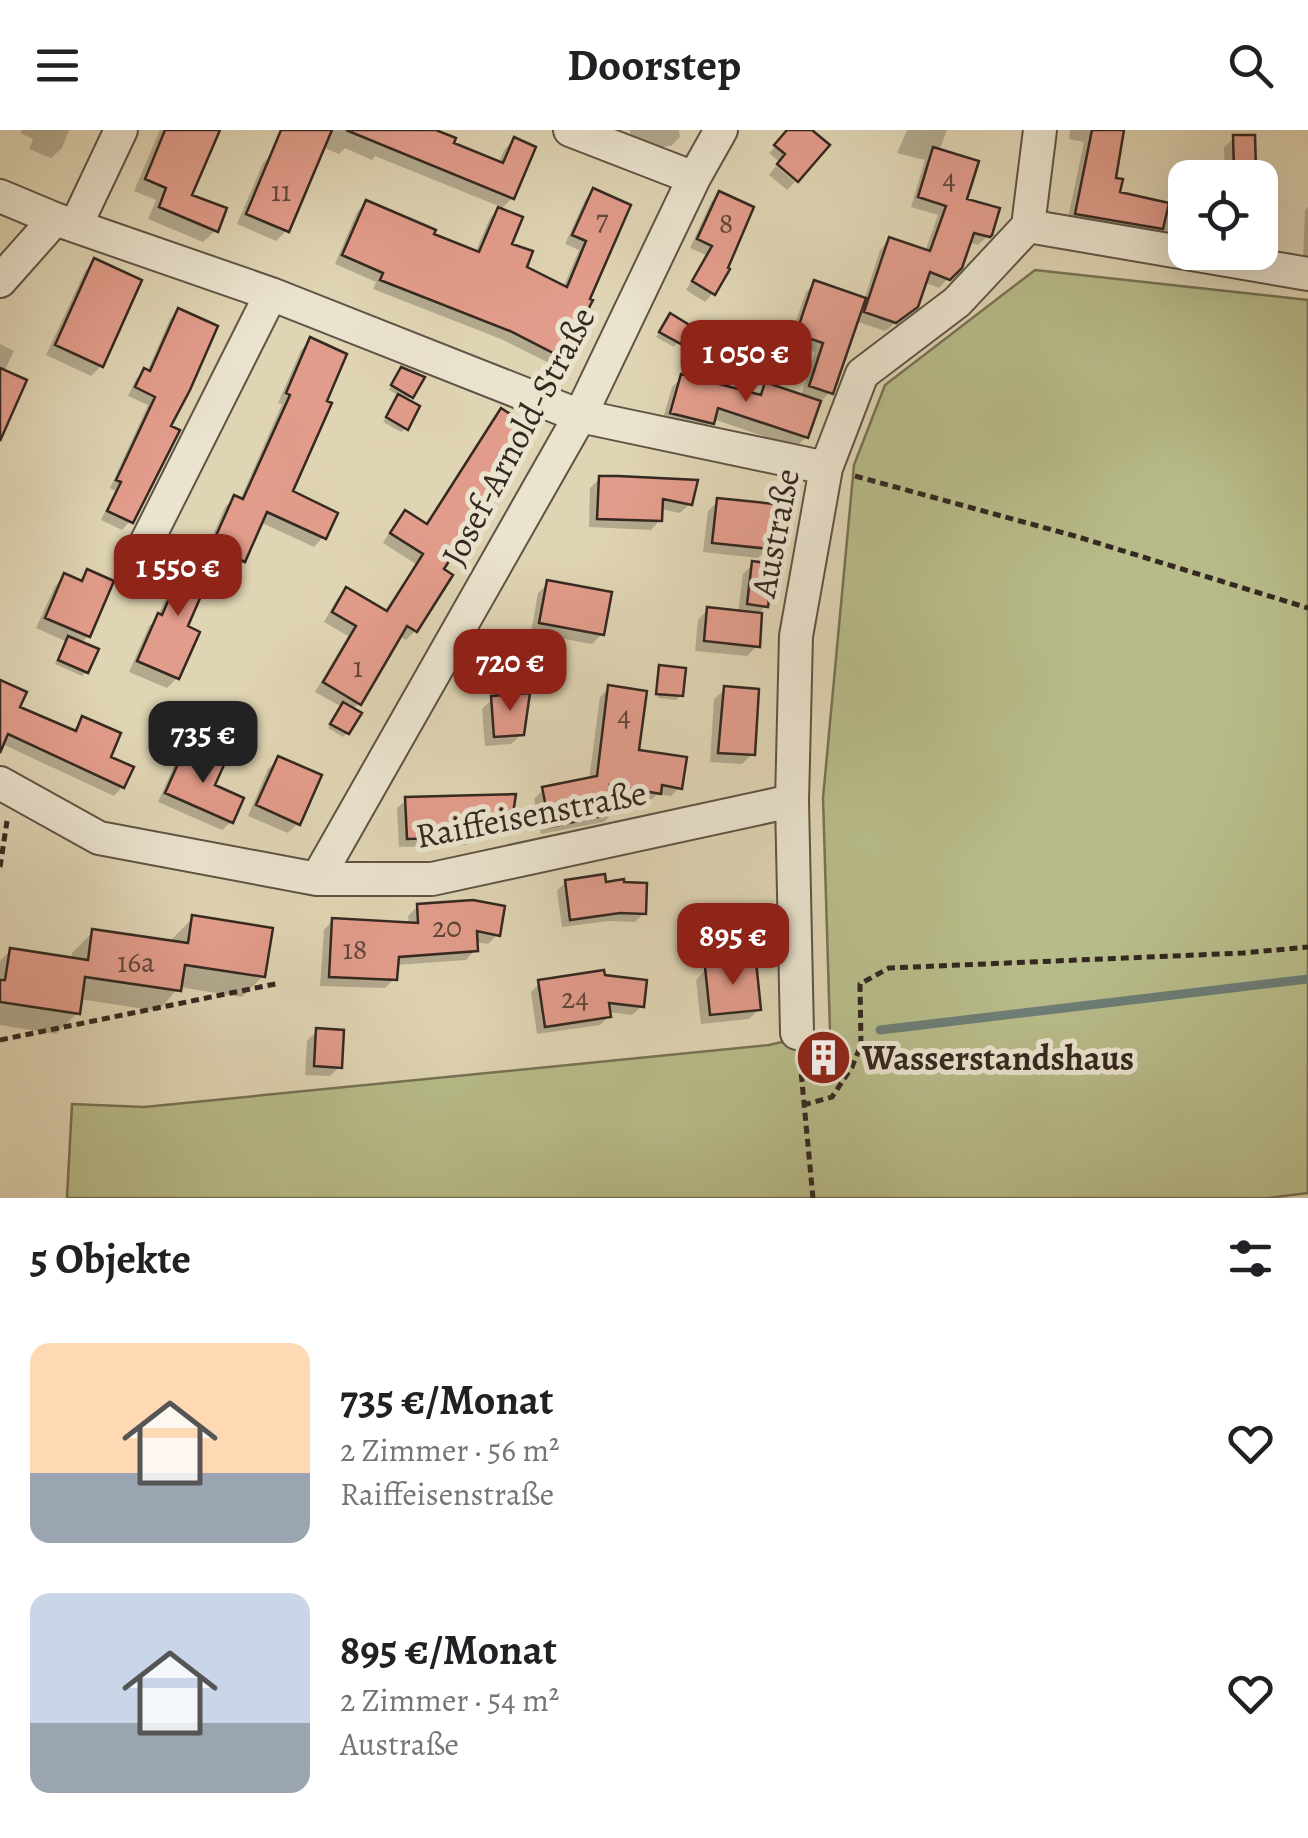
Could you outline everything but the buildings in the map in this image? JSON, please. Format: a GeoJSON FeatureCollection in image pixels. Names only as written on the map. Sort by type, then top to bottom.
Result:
{"type":"FeatureCollection","features":[{"type":"Feature","properties":{"kind":"street"},"geometry":{"type":"LineString","coordinates":[[0,281],[65,222],[121,130]]}},
{"type":"Feature","properties":{"kind":"street"},"geometry":{"type":"LineString","coordinates":[[570,130],[694,178]]}},
{"type":"Feature","properties":{"kind":"street","name":"Josef-Arnold-Straße"},"geometry":{"type":"LineString","coordinates":[[317,879],[580,416],[721,130]]}},
{"type":"Feature","properties":{"kind":"street"},"geometry":{"type":"LineString","coordinates":[[1040,130],[1028,226],[1308,274]]}},
{"type":"Feature","properties":{"kind":"street"},"geometry":{"type":"LineString","coordinates":[[0,196],[271,294],[580,416],[826,468]]}},
{"type":"Feature","properties":{"kind":"street","name":"Austraße"},"geometry":{"type":"LineString","coordinates":[[798,1033],[792,801],[796,636],[826,468],[862,374],[957,302],[1028,226]]}},
{"type":"Feature","properties":{"kind":"street"},"geometry":{"type":"LineString","coordinates":[[139,557],[271,294]]}},
{"type":"Feature","properties":{"kind":"street","name":"Raiffeisenstraße"},"geometry":{"type":"LineString","coordinates":[[6,787],[98,838],[317,879],[432,879],[792,801]]}},
{"type":"Feature","properties":{"kind":"path"},"geometry":{"type":"LineString","coordinates":[[826,468],[1075,536],[1308,608]]}},
{"type":"Feature","properties":{"kind":"path"},"geometry":{"type":"LineString","coordinates":[[0,867],[6,787]]}},
{"type":"Feature","properties":{"kind":"path"},"geometry":{"type":"LineString","coordinates":[[804,1105],[832,1097],[852,1067],[862,1045],[860,984],[889,968],[1243,954],[1308,947]]}},
{"type":"Feature","properties":{"kind":"path"},"geometry":{"type":"LineString","coordinates":[[0,1040],[280,983]]}},
{"type":"Feature","properties":{"kind":"path"},"geometry":{"type":"LineString","coordinates":[[798,1033],[812,1198]]}},
{"type":"Feature","properties":{"kind":"green space"},"geometry":{"type":"Polygon","coordinates":[[[1035,270],[1308,300],[1308,1193],[1269,1198],[67,1198],[72,1104],[144,1107],[769,1045],[830,1031],[823,798],[854,465],[885,385],[1035,270]]]}},
{"type":"Feature","properties":{"kind":"waterway"},"geometry":{"type":"LineString","coordinates":[[880,1030],[1308,979]]}},
{"type":"Feature","properties":{"kind":"place","name":"Wasserstandshaus"},"geometry":{"type":"Point","coordinates":[823,1058]}}]}
